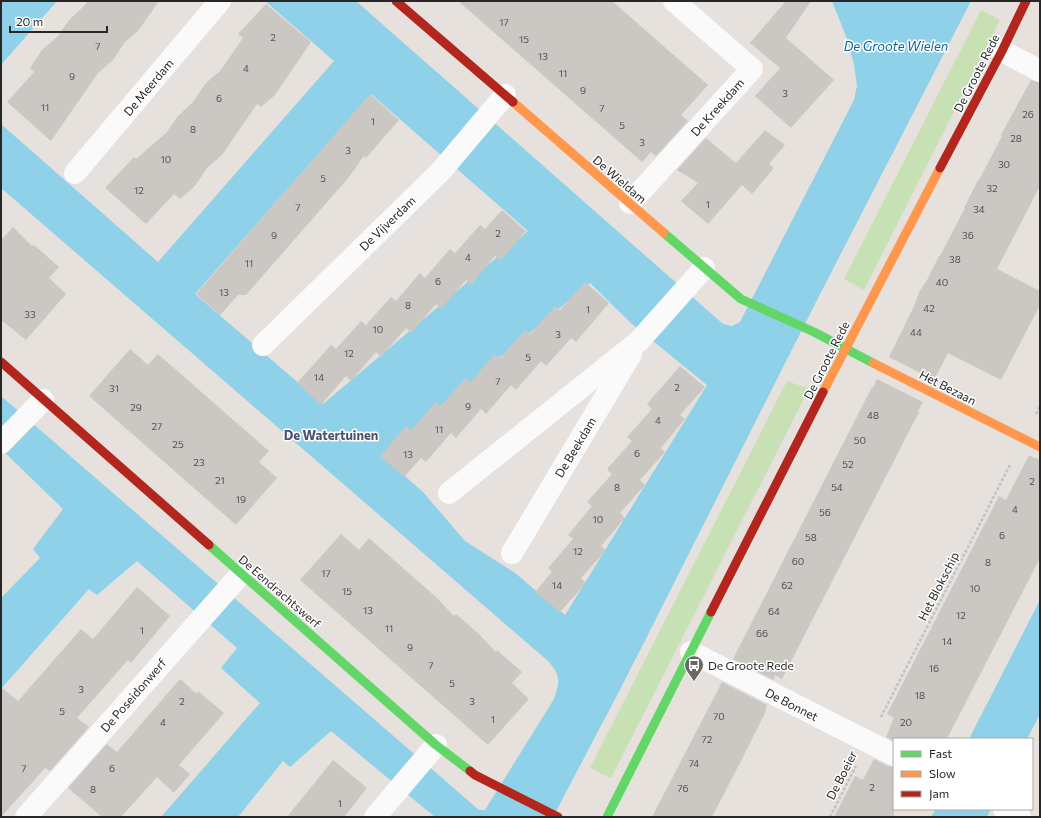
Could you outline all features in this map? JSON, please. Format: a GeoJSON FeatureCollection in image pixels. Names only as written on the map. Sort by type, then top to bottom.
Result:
{"type":"FeatureCollection","features":[{"type":"Feature","properties":{"kind":"street","name":"De Meerdam"},"geometry":{"type":"LineString","coordinates":[[75,173],[220,1]]}},
{"type":"Feature","properties":{"kind":"street","name":"De Wieldam"},"geometry":{"type":"LineString","coordinates":[[396,1],[500,102],[630,203],[698,274],[741,299],[814,332],[845,349]]}},
{"type":"Feature","properties":{"kind":"street","name":"De Kreekdam"},"geometry":{"type":"LineString","coordinates":[[630,203],[752,69],[674,1]]}},
{"type":"Feature","properties":{"kind":"street","name":"De Groote Rede"},"geometry":{"type":"LineString","coordinates":[[607,817],[845,349],[1002,51],[1026,1]]}},
{"type":"Feature","properties":{"kind":"street"},"geometry":{"type":"LineString","coordinates":[[1002,51],[1040,71]]}},
{"type":"Feature","properties":{"kind":"street","name":"De Vijverdam"},"geometry":{"type":"LineString","coordinates":[[263,345],[441,171],[500,102]]}},
{"type":"Feature","properties":{"kind":"street","name":"De Beekdam"},"geometry":{"type":"LineString","coordinates":[[449,492],[639,341],[698,274]]}},
{"type":"Feature","properties":{"kind":"street","name":"De Beekdam"},"geometry":{"type":"LineString","coordinates":[[512,553],[639,341]]}},
{"type":"Feature","properties":{"kind":"street","name":"Het Bezaan"},"geometry":{"type":"LineString","coordinates":[[845,349],[1040,447]]}},
{"type":"Feature","properties":{"kind":"street","name":"De Eendrachtswerf"},"geometry":{"type":"LineString","coordinates":[[1,362],[37,406],[237,578],[432,750],[474,775],[558,817]]}},
{"type":"Feature","properties":{"kind":"street"},"geometry":{"type":"LineString","coordinates":[[1,443],[37,406]]}},
{"type":"Feature","properties":{"kind":"street","name":"De Poseidonwerf"},"geometry":{"type":"LineString","coordinates":[[26,817],[237,578]]}},
{"type":"Feature","properties":{"kind":"street","name":"De Bonnet"},"geometry":{"type":"LineString","coordinates":[[691,652],[893,754]]}},
{"type":"Feature","properties":{"kind":"street"},"geometry":{"type":"LineString","coordinates":[[375,817],[432,750]]}},
{"type":"Feature","properties":{"kind":"street"},"geometry":{"type":"LineString","coordinates":[[1006,810],[1020,817]]}},
{"type":"Feature","properties":{"kind":"path","name":"Het Blokschip"},"geometry":{"type":"LineString","coordinates":[[868,742],[1024,438]]}},
{"type":"Feature","properties":{"kind":"path","name":"De Boeier"},"geometry":{"type":"LineString","coordinates":[[830,817],[868,742]]}},
{"type":"Feature","properties":{"kind":"green space"},"geometry":{"type":"Polygon","coordinates":[[[981,10],[1000,20],[864,290],[844,279],[981,10]]]}},
{"type":"Feature","properties":{"kind":"green space"},"geometry":{"type":"Polygon","coordinates":[[[787,381],[809,389],[611,778],[590,768],[787,381]]]}},
{"type":"Feature","properties":{"kind":"water"},"geometry":{"type":"Polygon","coordinates":[[[1,1],[57,1],[1,65],[1,1]]]}},
{"type":"Feature","properties":{"kind":"water","name":"De Groote Wielen"},"geometry":{"type":"Polygon","coordinates":[[[265,1],[356,1],[723,324],[732,326],[740,322],[854,100],[857,86],[854,65],[847,39],[832,1],[971,1],[815,304],[625,680],[553,817],[435,817],[331,731],[290,767],[283,761],[238,817],[161,817],[260,703],[221,668],[237,648],[137,561],[97,595],[89,589],[1,689],[1,598],[40,558],[33,549],[63,509],[1,449],[1,396],[479,810],[485,810],[554,699],[558,679],[555,671],[548,661],[1,188],[1,124],[158,262],[334,61],[265,1]],[[371,94],[195,294],[323,404],[528,231],[371,94]],[[590,283],[381,455],[423,492],[465,541],[515,573],[565,615],[707,385],[632,324],[590,283]]]}},
{"type":"Feature","properties":{"kind":"water"},"geometry":{"type":"Polygon","coordinates":[[[1040,600],[1040,714],[1028,738],[970,738],[1040,600]]]}},
{"type":"Feature","properties":{"kind":"water"},"geometry":{"type":"Polygon","coordinates":[[[935,810],[990,810],[987,817],[931,817],[935,810]]]}},
{"type":"Feature","properties":{"kind":"building"},"geometry":{"type":"Polygon","coordinates":[[[88,1],[159,1],[138,31],[125,42],[113,60],[98,73],[51,141],[7,102],[34,72],[30,68],[42,50],[57,37],[69,20],[88,1]]]}},
{"type":"Feature","properties":{"kind":"building"},"geometry":{"type":"Polygon","coordinates":[[[458,1],[612,1],[708,85],[681,115],[688,121],[656,156],[651,152],[642,162],[458,1]]]}},
{"type":"Feature","properties":{"kind":"building"},"geometry":{"type":"Polygon","coordinates":[[[786,1],[811,1],[786,38],[834,80],[791,128],[755,96],[780,68],[750,43],[786,1]]]}},
{"type":"Feature","properties":{"kind":"building"},"geometry":{"type":"Polygon","coordinates":[[[266,4],[311,42],[275,95],[261,107],[257,104],[222,155],[207,168],[195,186],[180,199],[174,194],[146,224],[105,188],[134,157],[136,159],[166,133],[178,116],[193,102],[205,84],[220,71],[243,38],[238,34],[266,4]]]}},
{"type":"Feature","properties":{"kind":"building"},"geometry":{"type":"Polygon","coordinates":[[[1031,80],[1040,83],[1040,186],[997,269],[1040,291],[1040,305],[1001,380],[948,353],[934,380],[889,357],[915,304],[919,292],[940,256],[1002,136],[1001,135],[1031,80]]]}},
{"type":"Feature","properties":{"kind":"building"},"geometry":{"type":"Polygon","coordinates":[[[370,94],[399,120],[366,158],[364,156],[349,177],[246,295],[238,295],[220,315],[196,294],[370,94]]]}},
{"type":"Feature","properties":{"kind":"building"},"geometry":{"type":"Polygon","coordinates":[[[765,130],[785,145],[769,164],[774,168],[752,194],[742,185],[708,224],[681,201],[698,183],[677,170],[706,138],[736,163],[765,130]]]}},
{"type":"Feature","properties":{"kind":"building"},"geometry":{"type":"Polygon","coordinates":[[[502,210],[526,231],[500,261],[495,256],[471,285],[466,280],[441,309],[436,304],[411,333],[406,328],[381,357],[376,352],[351,381],[346,376],[321,405],[297,383],[331,345],[336,349],[361,321],[366,325],[391,297],[396,301],[420,273],[425,278],[450,249],[455,253],[480,225],[485,229],[502,210]]]}},
{"type":"Feature","properties":{"kind":"building"},"geometry":{"type":"Polygon","coordinates":[[[13,227],[32,246],[34,245],[59,267],[49,278],[66,294],[26,340],[1,320],[1,240],[13,227]]]}},
{"type":"Feature","properties":{"kind":"building"},"geometry":{"type":"Polygon","coordinates":[[[585,282],[609,303],[576,342],[571,338],[546,366],[541,361],[516,390],[511,385],[486,414],[481,409],[456,438],[451,433],[426,462],[421,458],[404,477],[380,456],[406,426],[411,430],[436,402],[441,406],[465,378],[470,382],[495,354],[500,358],[525,330],[530,334],[555,306],[560,310],[585,282]]]}},
{"type":"Feature","properties":{"kind":"building"},"geometry":{"type":"Polygon","coordinates":[[[130,349],[148,365],[158,354],[269,451],[259,462],[277,478],[236,525],[89,396],[130,349]]]}},
{"type":"Feature","properties":{"kind":"building"},"geometry":{"type":"Polygon","coordinates":[[[680,366],[705,387],[680,415],[685,419],[661,448],[665,452],[640,480],[645,485],[620,513],[625,518],[601,546],[606,550],[581,578],[586,583],[560,612],[535,592],[552,572],[548,568],[573,539],[568,535],[592,506],[587,502],[612,474],[607,469],[632,441],[627,437],[652,409],[647,404],[680,366]]]}},
{"type":"Feature","properties":{"kind":"building"},"geometry":{"type":"Polygon","coordinates":[[[877,379],[923,402],[782,679],[775,675],[774,680],[733,659],[877,379]]]}},
{"type":"Feature","properties":{"kind":"building"},"geometry":{"type":"Polygon","coordinates":[[[1029,455],[1040,459],[1040,558],[948,738],[893,738],[893,740],[886,737],[894,718],[887,714],[999,496],[1006,500],[1029,455]]]}},
{"type":"Feature","properties":{"kind":"building"},"geometry":{"type":"Polygon","coordinates":[[[341,534],[359,550],[369,538],[437,598],[454,616],[456,614],[479,634],[496,652],[497,650],[522,672],[512,683],[529,699],[488,745],[300,580],[341,534]]]}},
{"type":"Feature","properties":{"kind":"building"},"geometry":{"type":"Polygon","coordinates":[[[137,587],[170,616],[131,663],[128,660],[77,718],[89,727],[50,771],[45,768],[1,817],[1,687],[18,701],[81,629],[93,639],[137,587]]]}},
{"type":"Feature","properties":{"kind":"building"},"geometry":{"type":"Polygon","coordinates":[[[180,679],[197,694],[198,691],[224,713],[179,765],[190,774],[174,793],[157,777],[121,817],[102,817],[68,788],[107,744],[117,752],[180,679]]]}},
{"type":"Feature","properties":{"kind":"building"},"geometry":{"type":"Polygon","coordinates":[[[722,682],[767,705],[765,713],[712,817],[652,817],[722,682]]]}},
{"type":"Feature","properties":{"kind":"building"},"geometry":{"type":"Polygon","coordinates":[[[874,759],[893,767],[894,817],[834,817],[855,776],[863,780],[874,759]]]}},
{"type":"Feature","properties":{"kind":"building"},"geometry":{"type":"Polygon","coordinates":[[[333,760],[367,788],[344,817],[287,817],[333,760]]]}},
{"type":"Feature","properties":{"kind":"traffic: fast"},"geometry":{"type":"LineString","coordinates":[[664,233],[741,299],[814,332],[873,363]]}},
{"type":"Feature","properties":{"kind":"traffic: fast"},"geometry":{"type":"LineString","coordinates":[[209,545],[436,745],[470,771]]}},
{"type":"Feature","properties":{"kind":"traffic: fast"},"geometry":{"type":"LineString","coordinates":[[607,817],[711,612]]}},
{"type":"Feature","properties":{"kind":"traffic: slow"},"geometry":{"type":"LineString","coordinates":[[513,102],[664,233]]}},
{"type":"Feature","properties":{"kind":"traffic: slow"},"geometry":{"type":"LineString","coordinates":[[823,392],[940,168]]}},
{"type":"Feature","properties":{"kind":"traffic: slow"},"geometry":{"type":"LineString","coordinates":[[873,363],[1040,447]]}},
{"type":"Feature","properties":{"kind":"traffic: jam"},"geometry":{"type":"LineString","coordinates":[[396,1],[513,102]]}},
{"type":"Feature","properties":{"kind":"traffic: jam"},"geometry":{"type":"LineString","coordinates":[[940,168],[1002,51],[1026,1]]}},
{"type":"Feature","properties":{"kind":"traffic: jam"},"geometry":{"type":"LineString","coordinates":[[1,362],[209,545]]}},
{"type":"Feature","properties":{"kind":"traffic: jam"},"geometry":{"type":"LineString","coordinates":[[711,612],[823,392]]}},
{"type":"Feature","properties":{"kind":"traffic: jam"},"geometry":{"type":"LineString","coordinates":[[470,771],[475,775],[558,817]]}},
{"type":"Feature","properties":{"kind":"place","name":"De Groote Rede"},"geometry":{"type":"Point","coordinates":[694,682]}},
{"type":"Feature","properties":{"kind":"district","name":"De Watertuinen"},"geometry":{"type":"Point","coordinates":[331,435]}}]}
